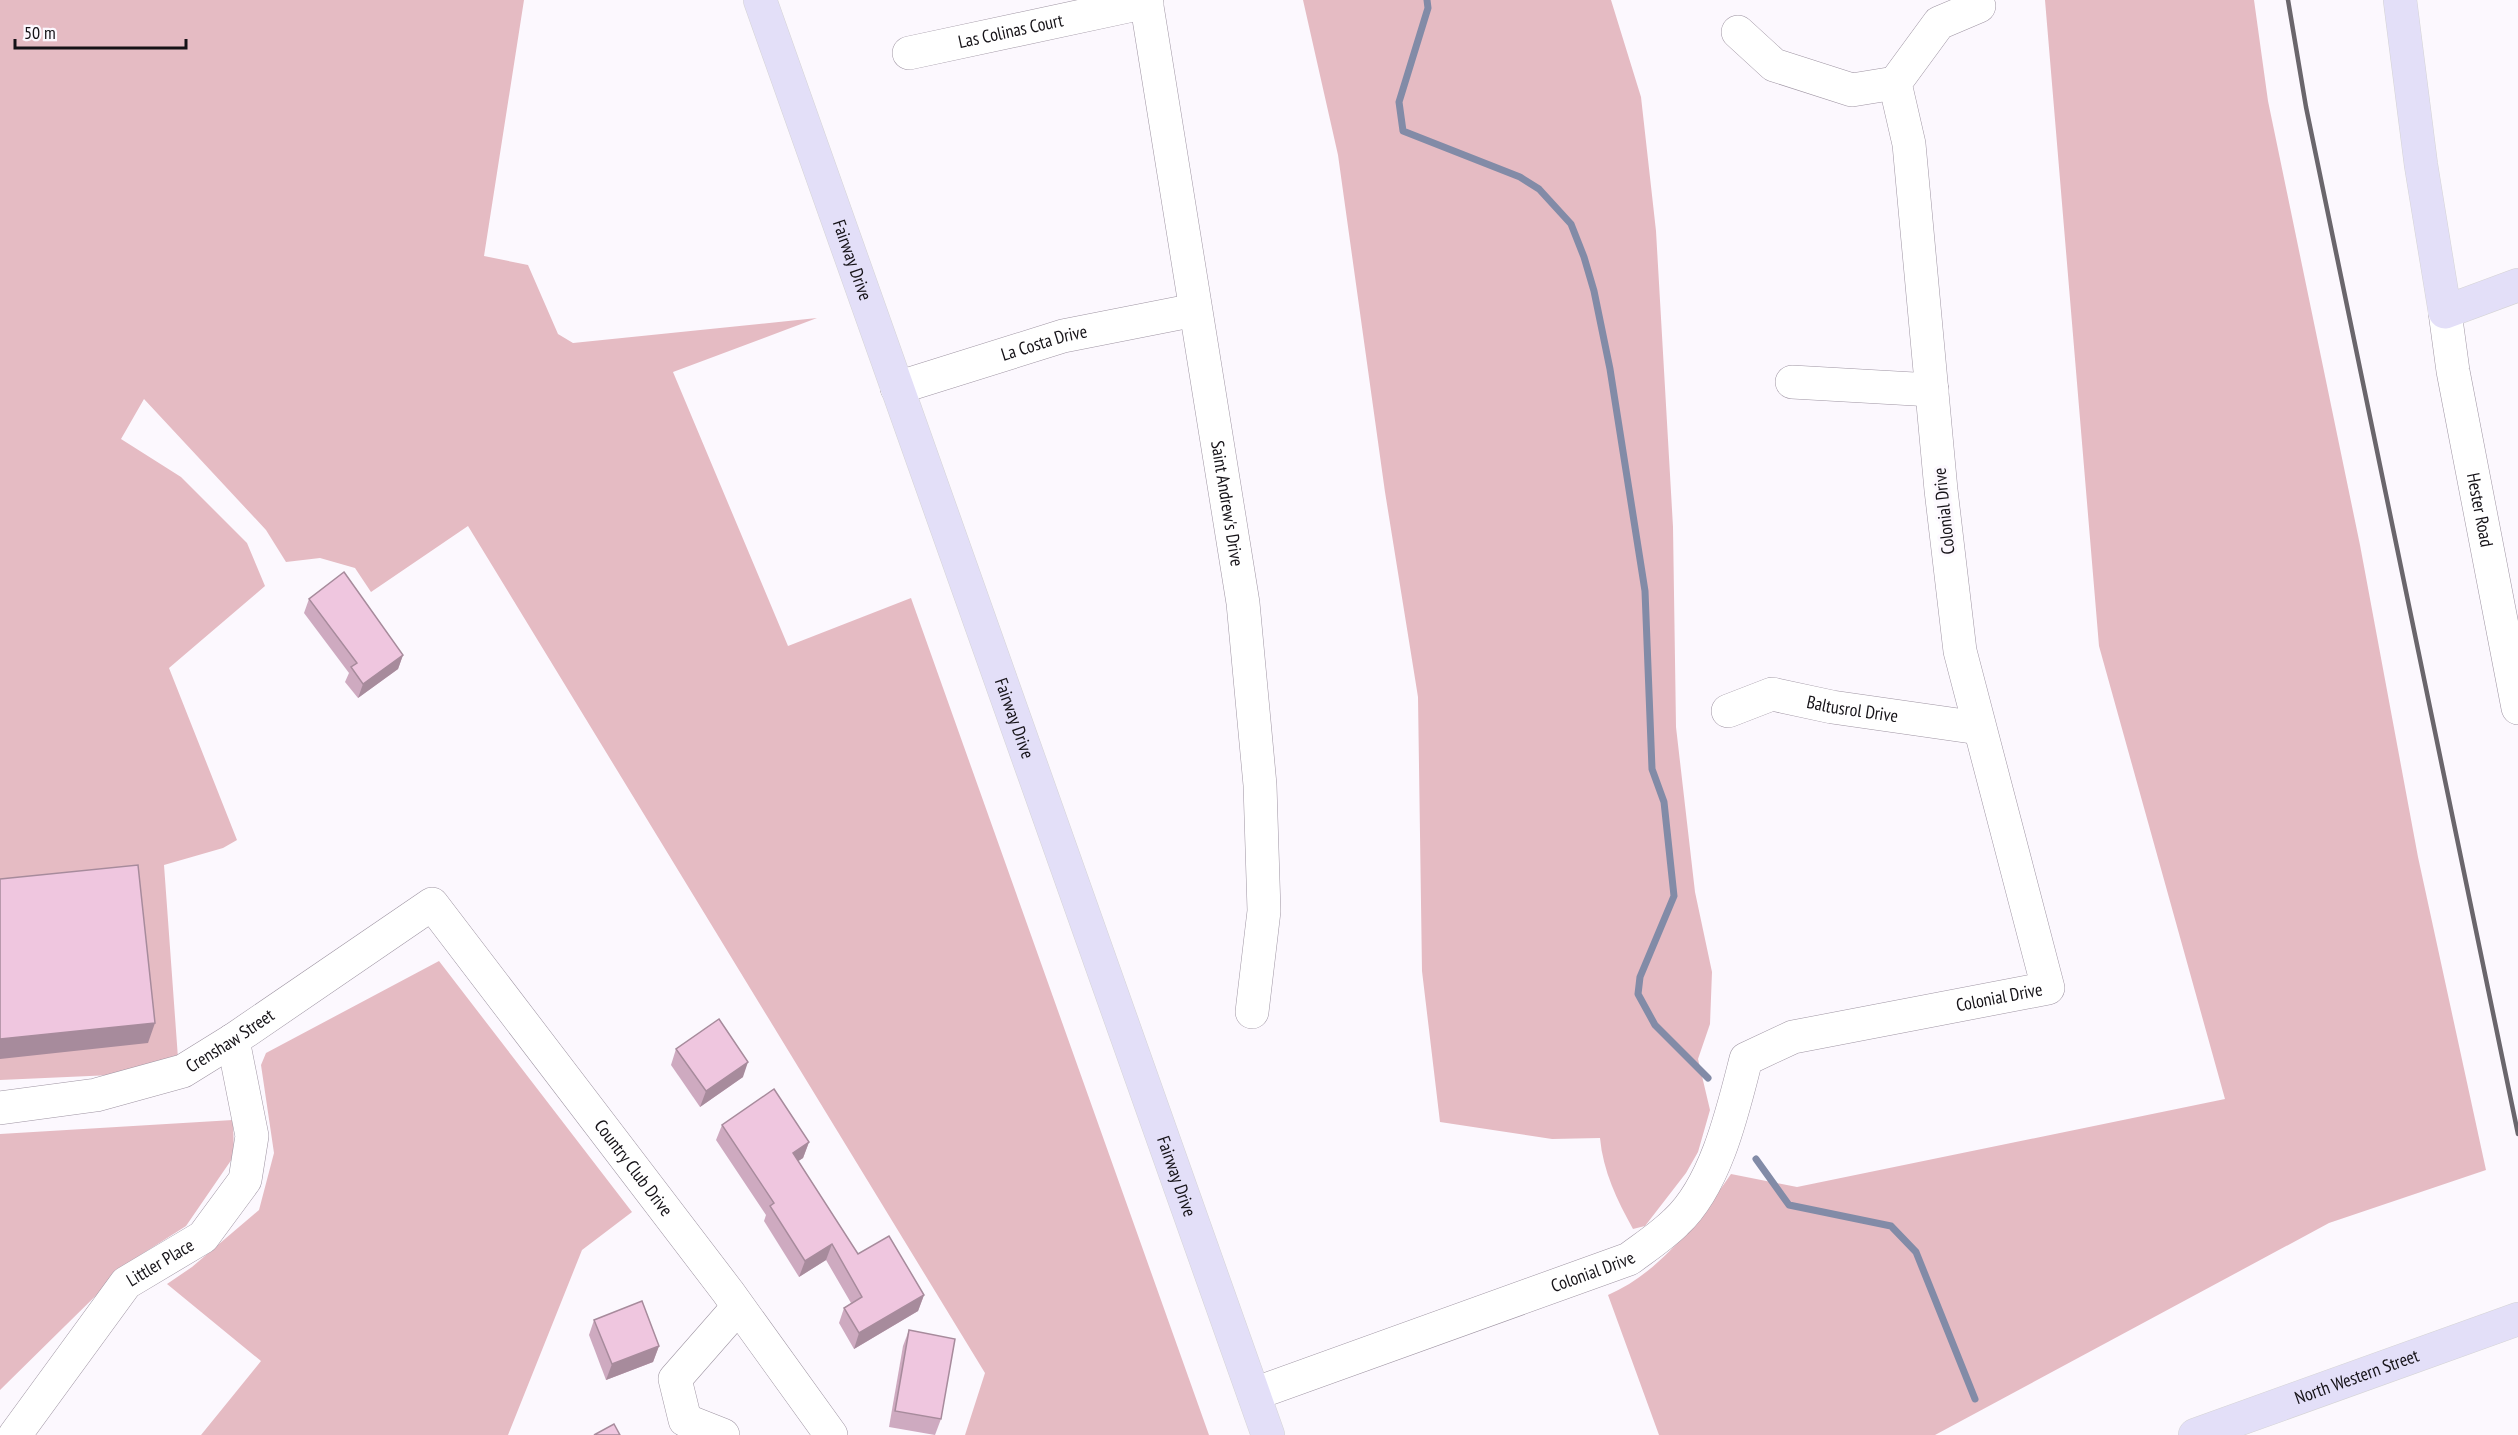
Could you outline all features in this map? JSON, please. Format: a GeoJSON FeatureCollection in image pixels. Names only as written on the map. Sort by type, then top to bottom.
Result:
{"type":"FeatureCollection","features":[{"type":"Feature","properties":{"kind":"main road","name":"Fairway Drive"},"geometry":{"type":"LineString","coordinates":[[760,0],[1268,1435]]}},
{"type":"Feature","properties":{"kind":"main road","name":"Hester Road"},"geometry":{"type":"LineString","coordinates":[[2400,0],[2421,165],[2445,312]]}},
{"type":"Feature","properties":{"kind":"main road"},"geometry":{"type":"LineString","coordinates":[[2445,312],[2518,285]]}},
{"type":"Feature","properties":{"kind":"main road","name":"North Western Street"},"geometry":{"type":"LineString","coordinates":[[2195,1435],[2518,1319]]}},
{"type":"Feature","properties":{"kind":"street","name":"Las Colinas Court"},"geometry":{"type":"LineString","coordinates":[[909,52],[1146,1]]}},
{"type":"Feature","properties":{"kind":"street","name":"Saint Andrew's Drive"},"geometry":{"type":"LineString","coordinates":[[1146,1],[1243,603],[1260,785],[1264,911],[1252,1012]]}},
{"type":"Feature","properties":{"kind":"street"},"geometry":{"type":"LineString","coordinates":[[1738,32],[1774,65],[1852,90],[1895,83],[1939,23],[1979,6]]}},
{"type":"Feature","properties":{"kind":"street","name":"Colonial Drive"},"geometry":{"type":"LineString","coordinates":[[1254,1394],[1629,1259],[1678,1221],[1705,1181],[1728,1129],[1746,1059],[1793,1036],[2048,988],[1960,651],[1909,144],[1895,83]]}},
{"type":"Feature","properties":{"kind":"street","name":"La Costa Drive"},"geometry":{"type":"LineString","coordinates":[[897,388],[1063,336],[1195,310]]}},
{"type":"Feature","properties":{"kind":"street","name":"Hester Road"},"geometry":{"type":"LineString","coordinates":[[2445,312],[2453,371],[2518,708]]}},
{"type":"Feature","properties":{"kind":"street"},"geometry":{"type":"LineString","coordinates":[[1792,382],[1932,390]]}},
{"type":"Feature","properties":{"kind":"street","name":"Baltusrol Drive"},"geometry":{"type":"LineString","coordinates":[[1728,711],[1772,694],[1832,707],[1979,728]]}},
{"type":"Feature","properties":{"kind":"street","name":"Crenshaw Street"},"geometry":{"type":"LineString","coordinates":[[0,1108],[96,1095],[183,1071],[233,1040],[432,904]]}},
{"type":"Feature","properties":{"kind":"street","name":"Country Club Drive"},"geometry":{"type":"LineString","coordinates":[[432,904],[738,1307],[825,1433]]}},
{"type":"Feature","properties":{"kind":"street","name":"Littler Place"},"geometry":{"type":"LineString","coordinates":[[15,1435],[126,1283],[203,1237],[245,1180],[252,1136],[233,1040]]}},
{"type":"Feature","properties":{"kind":"street"},"geometry":{"type":"LineString","coordinates":[[723,1435],[685,1420],[675,1379],[738,1307]]}},
{"type":"Feature","properties":{"kind":"shaded area"},"geometry":{"type":"Polygon","coordinates":[[[0,0],[524,0],[484,256],[528,265],[558,334],[573,343],[817,318],[673,372],[788,646],[911,598],[1209,1435],[965,1435],[985,1373],[468,526],[371,592],[355,568],[320,558],[286,562],[266,530],[144,399],[121,439],[181,477],[247,543],[265,586],[169,668],[237,840],[223,848],[164,865],[179,1072],[0,1080],[0,0]]]}},
{"type":"Feature","properties":{"kind":"shaded area"},"geometry":{"type":"Polygon","coordinates":[[[1303,0],[1611,0],[1641,97],[1656,231],[1673,527],[1676,727],[1695,892],[1712,972],[1710,1024],[1698,1059],[1710,1110],[1698,1152],[1686,1173],[1645,1226],[1633,1229],[1608,1174],[1600,1138],[1552,1139],[1440,1122],[1422,971],[1418,697],[1385,492],[1338,155],[1303,0]]]}},
{"type":"Feature","properties":{"kind":"shaded area"},"geometry":{"type":"Polygon","coordinates":[[[2045,0],[2254,0],[2268,101],[2360,545],[2418,857],[2486,1170],[2329,1223],[1935,1435],[1659,1435],[1608,1295],[1645,1273],[1662,1259],[1706,1209],[1731,1174],[1797,1187],[2225,1099],[2099,646],[2045,0]]]}},
{"type":"Feature","properties":{"kind":"shaded area"},"geometry":{"type":"Polygon","coordinates":[[[439,961],[632,1212],[582,1250],[508,1435],[201,1435],[261,1361],[167,1284],[192,1267],[259,1210],[274,1153],[261,1065],[266,1053],[439,961]]]}},
{"type":"Feature","properties":{"kind":"shaded area"},"geometry":{"type":"Polygon","coordinates":[[[233,1120],[234,1156],[186,1226],[131,1261],[0,1390],[0,1134],[233,1120]]]}},
{"type":"Feature","properties":{"kind":"building"},"geometry":{"type":"Polygon","coordinates":[[[344,572],[403,655],[363,684],[351,667],[357,663],[309,599],[344,572]]]}},
{"type":"Feature","properties":{"kind":"building"},"geometry":{"type":"Polygon","coordinates":[[[138,865],[155,1023],[0,1039],[0,879],[138,865]]]}},
{"type":"Feature","properties":{"kind":"building"},"geometry":{"type":"Polygon","coordinates":[[[719,1019],[748,1062],[706,1091],[676,1049],[719,1019]]]}},
{"type":"Feature","properties":{"kind":"building"},"geometry":{"type":"Polygon","coordinates":[[[774,1089],[809,1142],[793,1153],[858,1254],[889,1236],[924,1295],[859,1333],[844,1308],[862,1297],[832,1244],[805,1261],[770,1206],[774,1203],[722,1125],[774,1089]]]}},
{"type":"Feature","properties":{"kind":"building"},"geometry":{"type":"Polygon","coordinates":[[[642,1301],[659,1346],[612,1364],[594,1320],[642,1301]]]}},
{"type":"Feature","properties":{"kind":"building"},"geometry":{"type":"Polygon","coordinates":[[[909,1330],[955,1339],[941,1419],[895,1411],[909,1330]]]}},
{"type":"Feature","properties":{"kind":"building"},"geometry":{"type":"Polygon","coordinates":[[[614,1424],[620,1435],[594,1435],[614,1424]]]}},
{"type":"Feature","properties":{"kind":"waterway"},"geometry":{"type":"LineString","coordinates":[[1427,0],[1428,8],[1399,102],[1403,131],[1520,177],[1539,189],[1571,224],[1594,291],[1610,369],[1645,591],[1652,769],[1664,802],[1674,896],[1640,977],[1638,994],[1655,1025],[1708,1078]]}},
{"type":"Feature","properties":{"kind":"waterway"},"geometry":{"type":"LineString","coordinates":[[1756,1159],[1789,1205],[1891,1226],[1916,1252],[1975,1399]]}},
{"type":"Feature","properties":{"kind":"railway"},"geometry":{"type":"LineString","coordinates":[[2288,0],[2306,107],[2518,1134]]}}]}
